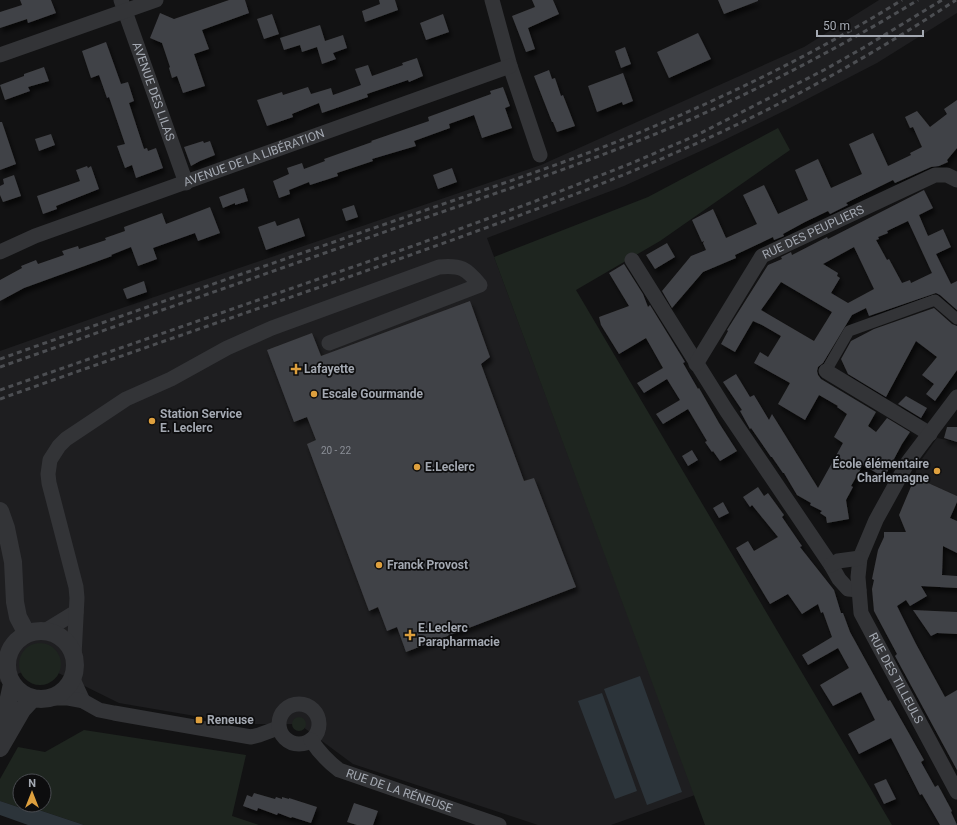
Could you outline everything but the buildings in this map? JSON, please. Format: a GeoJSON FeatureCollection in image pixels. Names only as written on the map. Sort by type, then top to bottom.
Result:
{"type":"FeatureCollection","features":[{"type":"Feature","properties":{"kind":"street"},"geometry":{"type":"LineString","coordinates":[[0,55],[123,6],[156,0]]}},
{"type":"Feature","properties":{"kind":"street"},"geometry":{"type":"LineString","coordinates":[[492,0],[510,66],[540,155]]}},
{"type":"Feature","properties":{"kind":"street","name":"AVENUE DES LILAS"},"geometry":{"type":"LineString","coordinates":[[123,6],[186,183]]}},
{"type":"Feature","properties":{"kind":"street","name":"AVENUE DE LA LIBÉRATION"},"geometry":{"type":"LineString","coordinates":[[0,252],[35,236],[510,66]]}},
{"type":"Feature","properties":{"kind":"street","name":"RUE DES PEUPLIERS"},"geometry":{"type":"LineString","coordinates":[[696,364],[762,256],[935,175],[947,175],[957,180]]}},
{"type":"Feature","properties":{"kind":"street"},"geometry":{"type":"LineString","coordinates":[[632,260],[696,364],[839,579],[848,589],[858,590]]}},
{"type":"Feature","properties":{"kind":"street"},"geometry":{"type":"LineString","coordinates":[[51,698],[60,693],[67,686],[75,667],[76,587],[48,474],[50,460],[53,454],[66,439],[126,399],[170,379],[227,348],[292,320],[439,267],[460,267],[470,272],[480,285],[329,343]]}},
{"type":"Feature","properties":{"kind":"street"},"geometry":{"type":"LineString","coordinates":[[930,434],[826,371],[849,331],[935,300],[957,319]]}},
{"type":"Feature","properties":{"kind":"street","name":"RUE DES TILLEULS"},"geometry":{"type":"LineString","coordinates":[[957,397],[908,462],[876,520],[860,558],[858,577],[861,613],[957,792]]}},
{"type":"Feature","properties":{"kind":"street"},"geometry":{"type":"LineString","coordinates":[[0,511],[6,528],[13,562],[15,602],[18,617],[27,634]]}},
{"type":"Feature","properties":{"kind":"street"},"geometry":{"type":"LineString","coordinates":[[831,565],[838,561],[860,558]]}},
{"type":"Feature","properties":{"kind":"street"},"geometry":{"type":"LineString","coordinates":[[45,631],[76,612]]}},
{"type":"Feature","properties":{"kind":"street"},"geometry":{"type":"LineString","coordinates":[[74,656],[62,639],[45,631],[36,631],[27,634],[18,640],[11,648],[6,668],[12,684],[22,694],[32,698],[67,698],[83,701],[99,710],[250,736],[259,735],[278,728]]}},
{"type":"Feature","properties":{"kind":"street"},"geometry":{"type":"LineString","coordinates":[[72,677],[83,701]]}},
{"type":"Feature","properties":{"kind":"street"},"geometry":{"type":"LineString","coordinates":[[0,740],[12,684]]}},
{"type":"Feature","properties":{"kind":"street"},"geometry":{"type":"LineString","coordinates":[[0,748],[22,710],[32,698]]}},
{"type":"Feature","properties":{"kind":"street"},"geometry":{"type":"LineString","coordinates":[[298,704],[311,708],[316,713],[318,718],[318,730],[316,736],[305,744],[291,743],[285,740],[278,728],[280,717],[287,707],[298,704]]}},
{"type":"Feature","properties":{"kind":"street","name":"RUE DE LA RÉNEUSE"},"geometry":{"type":"LineString","coordinates":[[311,740],[322,755],[338,770],[499,825]]}},
{"type":"Feature","properties":{"kind":"shaded area"},"geometry":{"type":"Polygon","coordinates":[[[879,0],[957,0],[957,13],[877,63],[716,144],[624,186],[487,238],[695,795],[611,825],[538,825],[353,764],[299,724],[242,724],[119,703],[40,664],[0,682],[0,351],[541,165],[804,47],[879,0]]]}},
{"type":"Feature","properties":{"kind":"shaded area"},"geometry":{"type":"Polygon","coordinates":[[[778,128],[790,150],[660,241],[576,290],[892,825],[705,825],[494,257],[648,197],[778,128]]]}},
{"type":"Feature","properties":{"kind":"shaded area","name":"École élémentaire Charlemagne"},"geometry":{"type":"Polygon","coordinates":[[[937,438],[957,442],[957,496],[915,477],[917,466],[937,438]]]}},
{"type":"Feature","properties":{"kind":"shaded area"},"geometry":{"type":"Polygon","coordinates":[[[36,643],[44,643],[52,646],[58,652],[61,664],[58,676],[52,682],[44,685],[36,685],[28,682],[22,676],[19,668],[19,660],[22,652],[28,646],[36,643]]]}},
{"type":"Feature","properties":{"kind":"shaded area"},"geometry":{"type":"Polygon","coordinates":[[[640,676],[682,792],[647,805],[604,689],[640,676]]]}},
{"type":"Feature","properties":{"kind":"shaded area"},"geometry":{"type":"Polygon","coordinates":[[[602,693],[637,791],[615,799],[578,701],[602,693]]]}},
{"type":"Feature","properties":{"kind":"shaded area"},"geometry":{"type":"Polygon","coordinates":[[[296,717],[302,717],[306,721],[306,727],[302,731],[296,731],[292,727],[292,721],[296,717]]]}},
{"type":"Feature","properties":{"kind":"shaded area"},"geometry":{"type":"Polygon","coordinates":[[[84,730],[246,755],[232,816],[259,825],[84,825],[48,813],[52,813],[52,773],[12,773],[12,805],[0,801],[0,779],[18,747],[45,752],[84,730]]]}},
{"type":"Feature","properties":{"kind":"shaded area"},"geometry":{"type":"Polygon","coordinates":[[[0,801],[12,805],[12,813],[48,813],[84,825],[28,825],[0,815],[0,801]]]}},
{"type":"Feature","properties":{"kind":"railway"},"geometry":{"type":"LineString","coordinates":[[0,359],[607,146],[738,89],[838,38],[902,0]]}},
{"type":"Feature","properties":{"kind":"railway"},"geometry":{"type":"LineString","coordinates":[[0,367],[540,178],[615,150],[689,120],[777,79],[834,49],[918,0]]}},
{"type":"Feature","properties":{"kind":"railway"},"geometry":{"type":"LineString","coordinates":[[0,390],[413,246],[533,202],[632,163],[697,135],[824,70],[942,0]]}},
{"type":"Feature","properties":{"kind":"railway"},"geometry":{"type":"LineString","coordinates":[[0,399],[440,245],[519,216],[638,169],[713,136],[785,101],[855,63],[956,0]]}},
{"type":"Feature","properties":{"kind":"place","name":"Lafayette"},"geometry":{"type":"Point","coordinates":[296,369]}},
{"type":"Feature","properties":{"kind":"place","name":"Escale Gourmande"},"geometry":{"type":"Point","coordinates":[314,394]}},
{"type":"Feature","properties":{"kind":"place","name":"Station Service E. Leclerc"},"geometry":{"type":"Point","coordinates":[152,421]}},
{"type":"Feature","properties":{"kind":"place","name":"E.Leclerc"},"geometry":{"type":"Point","coordinates":[417,467]}},
{"type":"Feature","properties":{"kind":"place","name":"École élémentaire Charlemagne"},"geometry":{"type":"Point","coordinates":[937,471]}},
{"type":"Feature","properties":{"kind":"place","name":"Franck Provost"},"geometry":{"type":"Point","coordinates":[379,565]}},
{"type":"Feature","properties":{"kind":"place","name":"E.Leclerc Parapharmacie"},"geometry":{"type":"Point","coordinates":[410,635]}},
{"type":"Feature","properties":{"kind":"place","name":"Reneuse"},"geometry":{"type":"Point","coordinates":[199,720]}}]}
